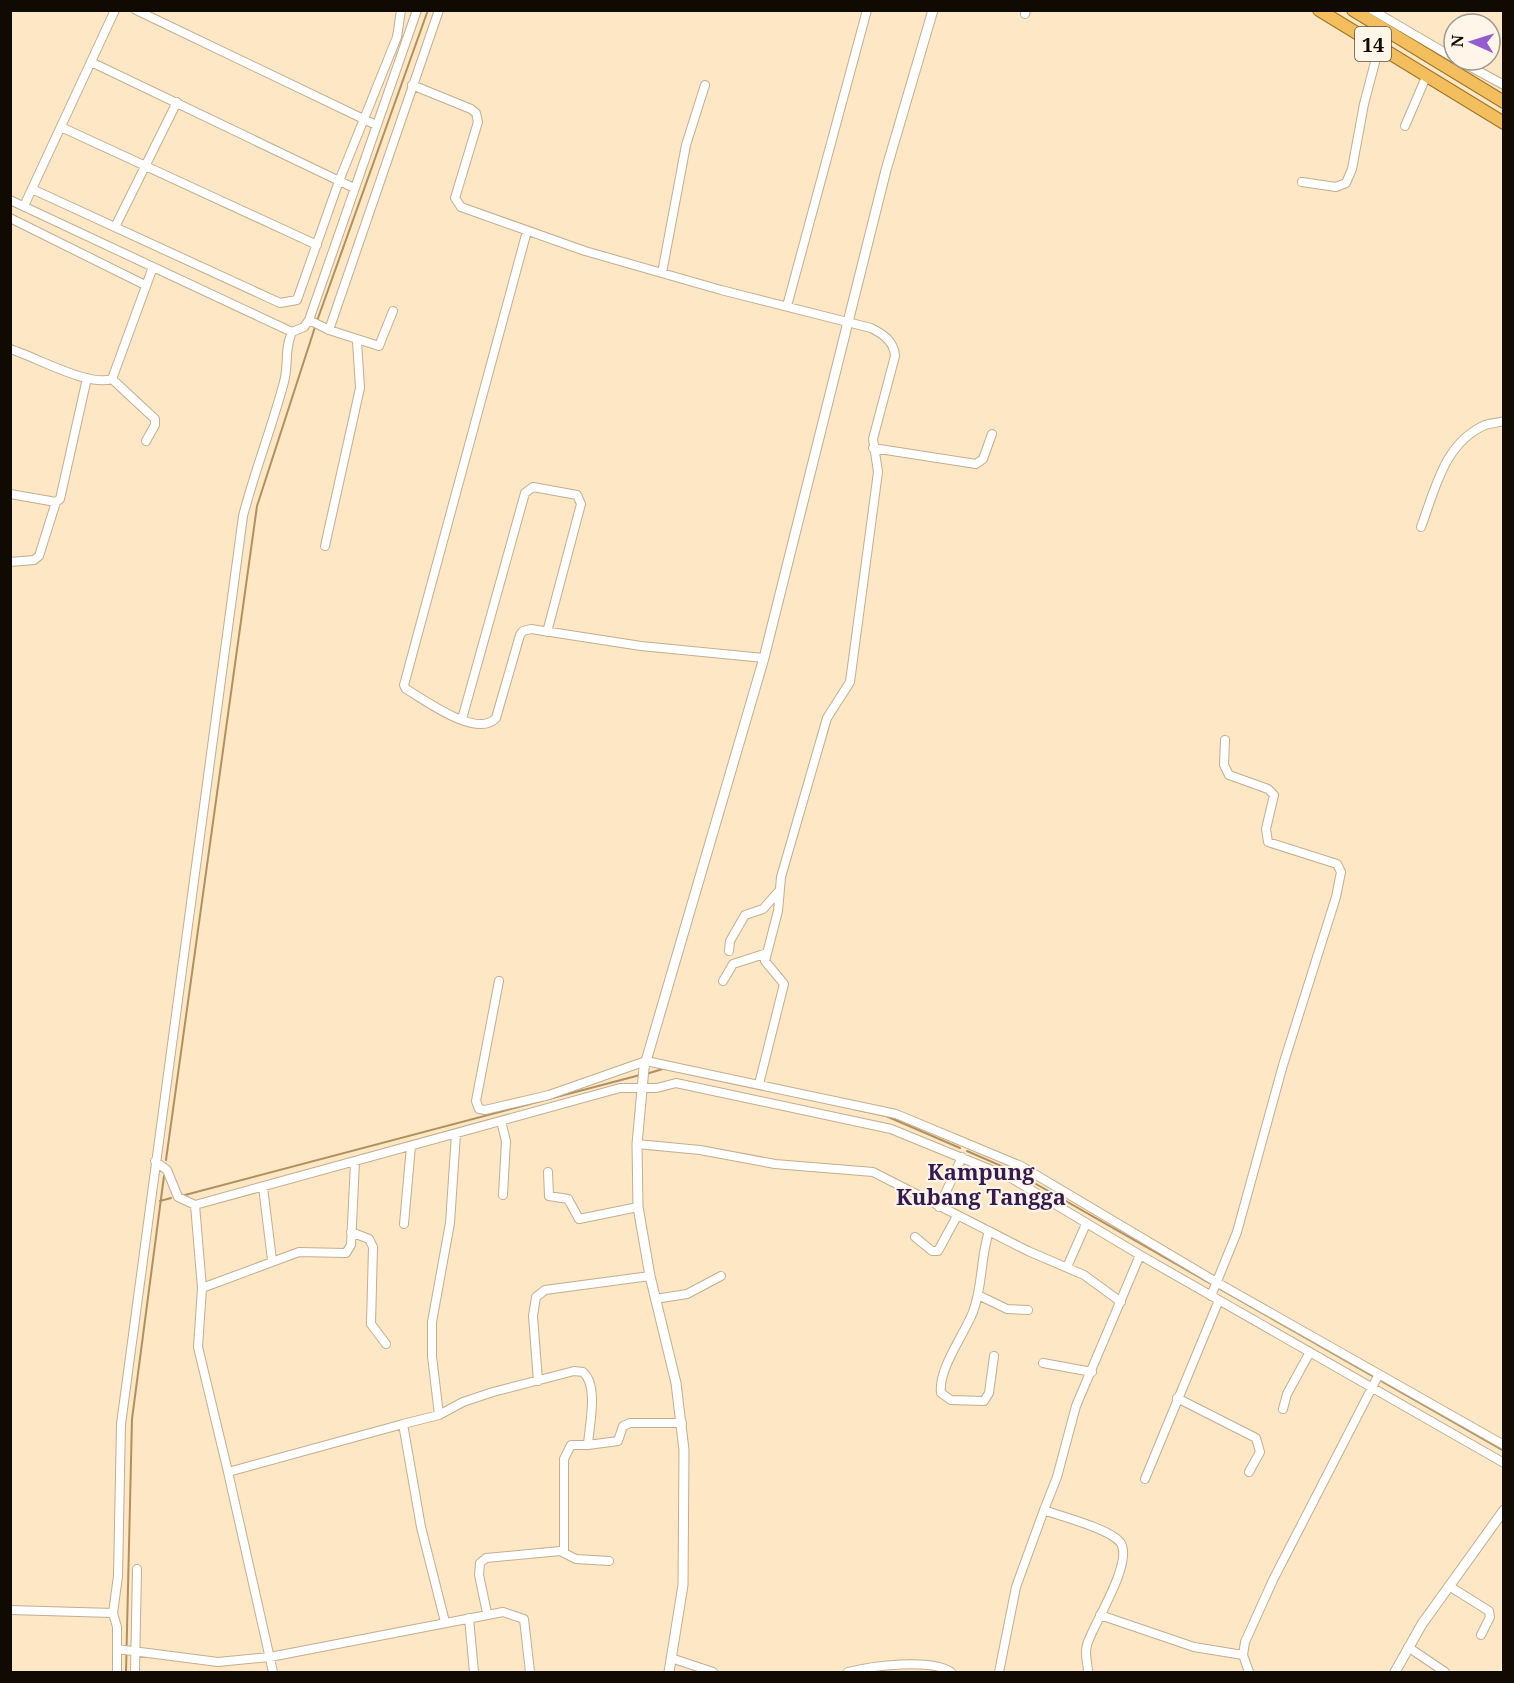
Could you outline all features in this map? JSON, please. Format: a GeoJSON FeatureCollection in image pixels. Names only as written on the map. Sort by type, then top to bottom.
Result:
{"type":"FeatureCollection","features":[{"type":"Feature","properties":{"kind":"highway","name":"14"},"geometry":{"type":"LineString","coordinates":[[1318,10],[1503,123]]}},
{"type":"Feature","properties":{"kind":"highway","name":"14"},"geometry":{"type":"LineString","coordinates":[[1353,10],[1374,14],[1414,42],[1471,74],[1503,102]]}},
{"type":"Feature","properties":{"kind":"street"},"geometry":{"type":"LineString","coordinates":[[24,206],[115,10]]}},
{"type":"Feature","properties":{"kind":"street"},"geometry":{"type":"LineString","coordinates":[[136,10],[376,125]]}},
{"type":"Feature","properties":{"kind":"street"},"geometry":{"type":"LineString","coordinates":[[32,189],[284,304],[299,299],[339,180],[397,37],[401,10]]}},
{"type":"Feature","properties":{"kind":"street"},"geometry":{"type":"LineString","coordinates":[[117,1672],[113,1613],[118,1576],[121,1424],[243,516],[258,461],[285,381],[288,364],[285,348],[292,332],[311,321],[354,188],[417,10]]}},
{"type":"Feature","properties":{"kind":"street"},"geometry":{"type":"LineString","coordinates":[[326,329],[439,10]]}},
{"type":"Feature","properties":{"kind":"street"},"geometry":{"type":"LineString","coordinates":[[787,306],[867,10]]}},
{"type":"Feature","properties":{"kind":"street"},"geometry":{"type":"LineString","coordinates":[[669,1672],[683,1585],[685,1512],[682,1423],[676,1383],[650,1276],[638,1207],[637,1144],[645,1064],[764,658],[886,170],[933,10]]}},
{"type":"Feature","properties":{"kind":"street"},"geometry":{"type":"LineString","coordinates":[[1414,42],[1442,53]]}},
{"type":"Feature","properties":{"kind":"street"},"geometry":{"type":"LineString","coordinates":[[1302,182],[1336,187],[1346,183],[1352,169],[1364,104],[1378,47]]}},
{"type":"Feature","properties":{"kind":"street"},"geometry":{"type":"LineString","coordinates":[[91,62],[354,188]]}},
{"type":"Feature","properties":{"kind":"street"},"geometry":{"type":"LineString","coordinates":[[1471,74],[1503,85]]}},
{"type":"Feature","properties":{"kind":"street"},"geometry":{"type":"LineString","coordinates":[[1405,126],[1426,78]]}},
{"type":"Feature","properties":{"kind":"street"},"geometry":{"type":"LineString","coordinates":[[662,273],[686,145],[705,85]]}},
{"type":"Feature","properties":{"kind":"street"},"geometry":{"type":"LineString","coordinates":[[412,86],[476,113],[478,122],[456,194],[458,205],[559,244],[787,306],[848,320],[880,333],[895,348],[873,448],[877,456],[878,472],[850,682],[827,718],[781,877],[766,964],[784,984],[759,1084]]}},
{"type":"Feature","properties":{"kind":"street"},"geometry":{"type":"LineString","coordinates":[[116,227],[177,102]]}},
{"type":"Feature","properties":{"kind":"street"},"geometry":{"type":"LineString","coordinates":[[61,127],[317,245]]}},
{"type":"Feature","properties":{"kind":"street"},"geometry":{"type":"LineString","coordinates":[[10,200],[292,332]]}},
{"type":"Feature","properties":{"kind":"street"},"geometry":{"type":"LineString","coordinates":[[10,218],[145,285]]}},
{"type":"Feature","properties":{"kind":"street"},"geometry":{"type":"LineString","coordinates":[[527,231],[404,679],[406,688],[441,710],[462,719],[482,726],[494,721],[520,635],[531,628],[651,647],[764,658]]}},
{"type":"Feature","properties":{"kind":"street"},"geometry":{"type":"LineString","coordinates":[[112,379],[153,267]]}},
{"type":"Feature","properties":{"kind":"street"},"geometry":{"type":"LineString","coordinates":[[311,321],[326,329],[374,346],[382,345],[393,311]]}},
{"type":"Feature","properties":{"kind":"street"},"geometry":{"type":"LineString","coordinates":[[325,546],[360,388],[357,341]]}},
{"type":"Feature","properties":{"kind":"street"},"geometry":{"type":"LineString","coordinates":[[10,349],[87,378],[103,381],[112,379]]}},
{"type":"Feature","properties":{"kind":"street"},"geometry":{"type":"LineString","coordinates":[[10,562],[34,560],[39,556],[56,502],[62,495],[87,378]]}},
{"type":"Feature","properties":{"kind":"street"},"geometry":{"type":"LineString","coordinates":[[112,379],[153,417],[155,424],[146,441]]}},
{"type":"Feature","properties":{"kind":"street"},"geometry":{"type":"LineString","coordinates":[[1421,527],[1440,473],[1450,455],[1480,428],[1503,421]]}},
{"type":"Feature","properties":{"kind":"street"},"geometry":{"type":"LineString","coordinates":[[873,448],[976,464],[983,459],[992,434]]}},
{"type":"Feature","properties":{"kind":"street"},"geometry":{"type":"LineString","coordinates":[[462,719],[525,493],[533,487],[577,495],[581,504],[547,632]]}},
{"type":"Feature","properties":{"kind":"street"},"geometry":{"type":"LineString","coordinates":[[10,494],[56,502]]}},
{"type":"Feature","properties":{"kind":"street"},"geometry":{"type":"LineString","coordinates":[[1145,1479],[1177,1398],[1240,1223],[1283,1065],[1336,897],[1341,872],[1336,864],[1268,842],[1266,829],[1274,804],[1274,795],[1268,789],[1229,775],[1224,765],[1225,740]]}},
{"type":"Feature","properties":{"kind":"street"},"geometry":{"type":"LineString","coordinates":[[729,951],[734,934],[745,915],[764,909],[780,890]]}},
{"type":"Feature","properties":{"kind":"street"},"geometry":{"type":"LineString","coordinates":[[723,981],[733,964],[767,953]]}},
{"type":"Feature","properties":{"kind":"street"},"geometry":{"type":"LineString","coordinates":[[499,981],[476,1101],[480,1109],[485,1110],[549,1095],[645,1064],[759,1084],[896,1114],[1021,1166],[1310,1353],[1376,1381],[1503,1463]]}},
{"type":"Feature","properties":{"kind":"street"},"geometry":{"type":"LineString","coordinates":[[156,1161],[167,1170],[178,1197],[195,1205],[620,1088],[642,1085],[657,1088],[683,1084],[854,1120],[891,1129],[962,1156],[1029,1187],[1140,1255],[1216,1292],[1376,1381],[1503,1445]]}},
{"type":"Feature","properties":{"kind":"street"},"geometry":{"type":"LineString","coordinates":[[501,1121],[506,1142],[503,1195]]}},
{"type":"Feature","properties":{"kind":"street"},"geometry":{"type":"LineString","coordinates":[[439,1415],[432,1356],[432,1322],[450,1222],[456,1134]]}},
{"type":"Feature","properties":{"kind":"street"},"geometry":{"type":"LineString","coordinates":[[637,1144],[700,1150],[776,1164],[860,1169],[885,1177],[957,1216],[1094,1280],[1121,1302]]}},
{"type":"Feature","properties":{"kind":"street"},"geometry":{"type":"LineString","coordinates":[[404,1224],[411,1146]]}},
{"type":"Feature","properties":{"kind":"street"},"geometry":{"type":"LineString","coordinates":[[939,1207],[962,1156]]}},
{"type":"Feature","properties":{"kind":"street"},"geometry":{"type":"LineString","coordinates":[[202,1288],[272,1260],[304,1251],[346,1253],[350,1250],[355,1162]]}},
{"type":"Feature","properties":{"kind":"street"},"geometry":{"type":"LineString","coordinates":[[1021,1166],[1029,1187]]}},
{"type":"Feature","properties":{"kind":"street"},"geometry":{"type":"LineString","coordinates":[[548,1172],[549,1196],[568,1199],[579,1219],[638,1207]]}},
{"type":"Feature","properties":{"kind":"street"},"geometry":{"type":"LineString","coordinates":[[263,1187],[272,1260]]}},
{"type":"Feature","properties":{"kind":"street"},"geometry":{"type":"LineString","coordinates":[[195,1205],[202,1288],[198,1347],[273,1672]]}},
{"type":"Feature","properties":{"kind":"street"},"geometry":{"type":"LineString","coordinates":[[915,1237],[932,1251],[938,1251],[957,1216]]}},
{"type":"Feature","properties":{"kind":"street"},"geometry":{"type":"LineString","coordinates":[[1067,1267],[1086,1224]]}},
{"type":"Feature","properties":{"kind":"street"},"geometry":{"type":"LineString","coordinates":[[989,1231],[982,1255],[978,1295],[946,1370],[941,1385],[941,1394],[951,1400],[984,1401],[989,1393],[994,1356]]}},
{"type":"Feature","properties":{"kind":"street"},"geometry":{"type":"LineString","coordinates":[[351,1232],[372,1242],[371,1324],[386,1344]]}},
{"type":"Feature","properties":{"kind":"street"},"geometry":{"type":"LineString","coordinates":[[999,1672],[1014,1598],[1057,1477],[1076,1406],[1140,1255]]}},
{"type":"Feature","properties":{"kind":"street"},"geometry":{"type":"LineString","coordinates":[[538,1381],[533,1316],[536,1297],[545,1290],[650,1276]]}},
{"type":"Feature","properties":{"kind":"street"},"geometry":{"type":"LineString","coordinates":[[655,1299],[687,1293],[722,1276]]}},
{"type":"Feature","properties":{"kind":"street"},"geometry":{"type":"LineString","coordinates":[[978,1295],[1007,1308],[1028,1310]]}},
{"type":"Feature","properties":{"kind":"street"},"geometry":{"type":"LineString","coordinates":[[1282,1409],[1287,1394],[1310,1353]]}},
{"type":"Feature","properties":{"kind":"street"},"geometry":{"type":"LineString","coordinates":[[1043,1363],[1092,1372]]}},
{"type":"Feature","properties":{"kind":"street"},"geometry":{"type":"LineString","coordinates":[[228,1472],[439,1415],[463,1402],[574,1371],[586,1375],[591,1391],[588,1444]]}},
{"type":"Feature","properties":{"kind":"street"},"geometry":{"type":"LineString","coordinates":[[1249,1672],[1243,1655],[1245,1642],[1273,1580],[1376,1381]]}},
{"type":"Feature","properties":{"kind":"street"},"geometry":{"type":"LineString","coordinates":[[1177,1398],[1256,1438],[1260,1443],[1260,1452],[1249,1472]]}},
{"type":"Feature","properties":{"kind":"street"},"geometry":{"type":"LineString","coordinates":[[564,1551],[564,1459],[571,1445],[618,1441],[623,1426],[630,1423],[682,1423]]}},
{"type":"Feature","properties":{"kind":"street"},"geometry":{"type":"LineString","coordinates":[[403,1424],[421,1527],[445,1622]]}},
{"type":"Feature","properties":{"kind":"street"},"geometry":{"type":"LineString","coordinates":[[1044,1510],[1103,1532],[1119,1542],[1123,1548],[1117,1581],[1086,1647],[1088,1672]]}},
{"type":"Feature","properties":{"kind":"street"},"geometry":{"type":"LineString","coordinates":[[1395,1672],[1408,1647],[1503,1510]]}},
{"type":"Feature","properties":{"kind":"street"},"geometry":{"type":"LineString","coordinates":[[487,1613],[479,1575],[482,1560],[512,1554],[564,1551],[576,1559],[609,1561]]}},
{"type":"Feature","properties":{"kind":"street"},"geometry":{"type":"LineString","coordinates":[[135,1672],[137,1569]]}},
{"type":"Feature","properties":{"kind":"street"},"geometry":{"type":"LineString","coordinates":[[1449,1586],[1489,1611],[1490,1617],[1480,1635]]}},
{"type":"Feature","properties":{"kind":"street"},"geometry":{"type":"LineString","coordinates":[[10,1610],[113,1613]]}},
{"type":"Feature","properties":{"kind":"street"},"geometry":{"type":"LineString","coordinates":[[117,1649],[218,1662],[270,1657],[487,1613],[503,1612],[524,1619],[530,1672]]}},
{"type":"Feature","properties":{"kind":"street"},"geometry":{"type":"LineString","coordinates":[[1100,1615],[1194,1647],[1243,1655]]}},
{"type":"Feature","properties":{"kind":"street"},"geometry":{"type":"LineString","coordinates":[[469,1618],[474,1672]]}},
{"type":"Feature","properties":{"kind":"street"},"geometry":{"type":"LineString","coordinates":[[1408,1647],[1445,1672]]}},
{"type":"Feature","properties":{"kind":"street"},"geometry":{"type":"LineString","coordinates":[[671,1658],[713,1672]]}},
{"type":"Feature","properties":{"kind":"street"},"geometry":{"type":"LineString","coordinates":[[848,1672],[908,1665],[933,1665],[951,1672]]}},
{"type":"Feature","properties":{"kind":"waterway"},"geometry":{"type":"LineString","coordinates":[[317,321],[428,10]]}},
{"type":"Feature","properties":{"kind":"waterway"},"geometry":{"type":"LineString","coordinates":[[166,1160],[257,506],[315,327]]}},
{"type":"Feature","properties":{"kind":"waterway"},"geometry":{"type":"LineString","coordinates":[[646,1074],[666,1068]]}},
{"type":"Feature","properties":{"kind":"waterway"},"geometry":{"type":"LineString","coordinates":[[185,1195],[640,1075]]}},
{"type":"Feature","properties":{"kind":"waterway"},"geometry":{"type":"LineString","coordinates":[[854,1109],[886,1116],[960,1148]]}},
{"type":"Feature","properties":{"kind":"waterway"},"geometry":{"type":"LineString","coordinates":[[967,1151],[1022,1175]]}},
{"type":"Feature","properties":{"kind":"waterway"},"geometry":{"type":"LineString","coordinates":[[126,1672],[132,1419],[164,1176]]}},
{"type":"Feature","properties":{"kind":"waterway"},"geometry":{"type":"LineString","coordinates":[[1029,1180],[1504,1451]]}},
{"type":"Feature","properties":{"kind":"waterway"},"geometry":{"type":"LineString","coordinates":[[160,1201],[171,1198]]}},
{"type":"Feature","properties":{"kind":"district","name":"Kampung Kubang Tangga"},"geometry":{"type":"Point","coordinates":[981,1184]}}]}
